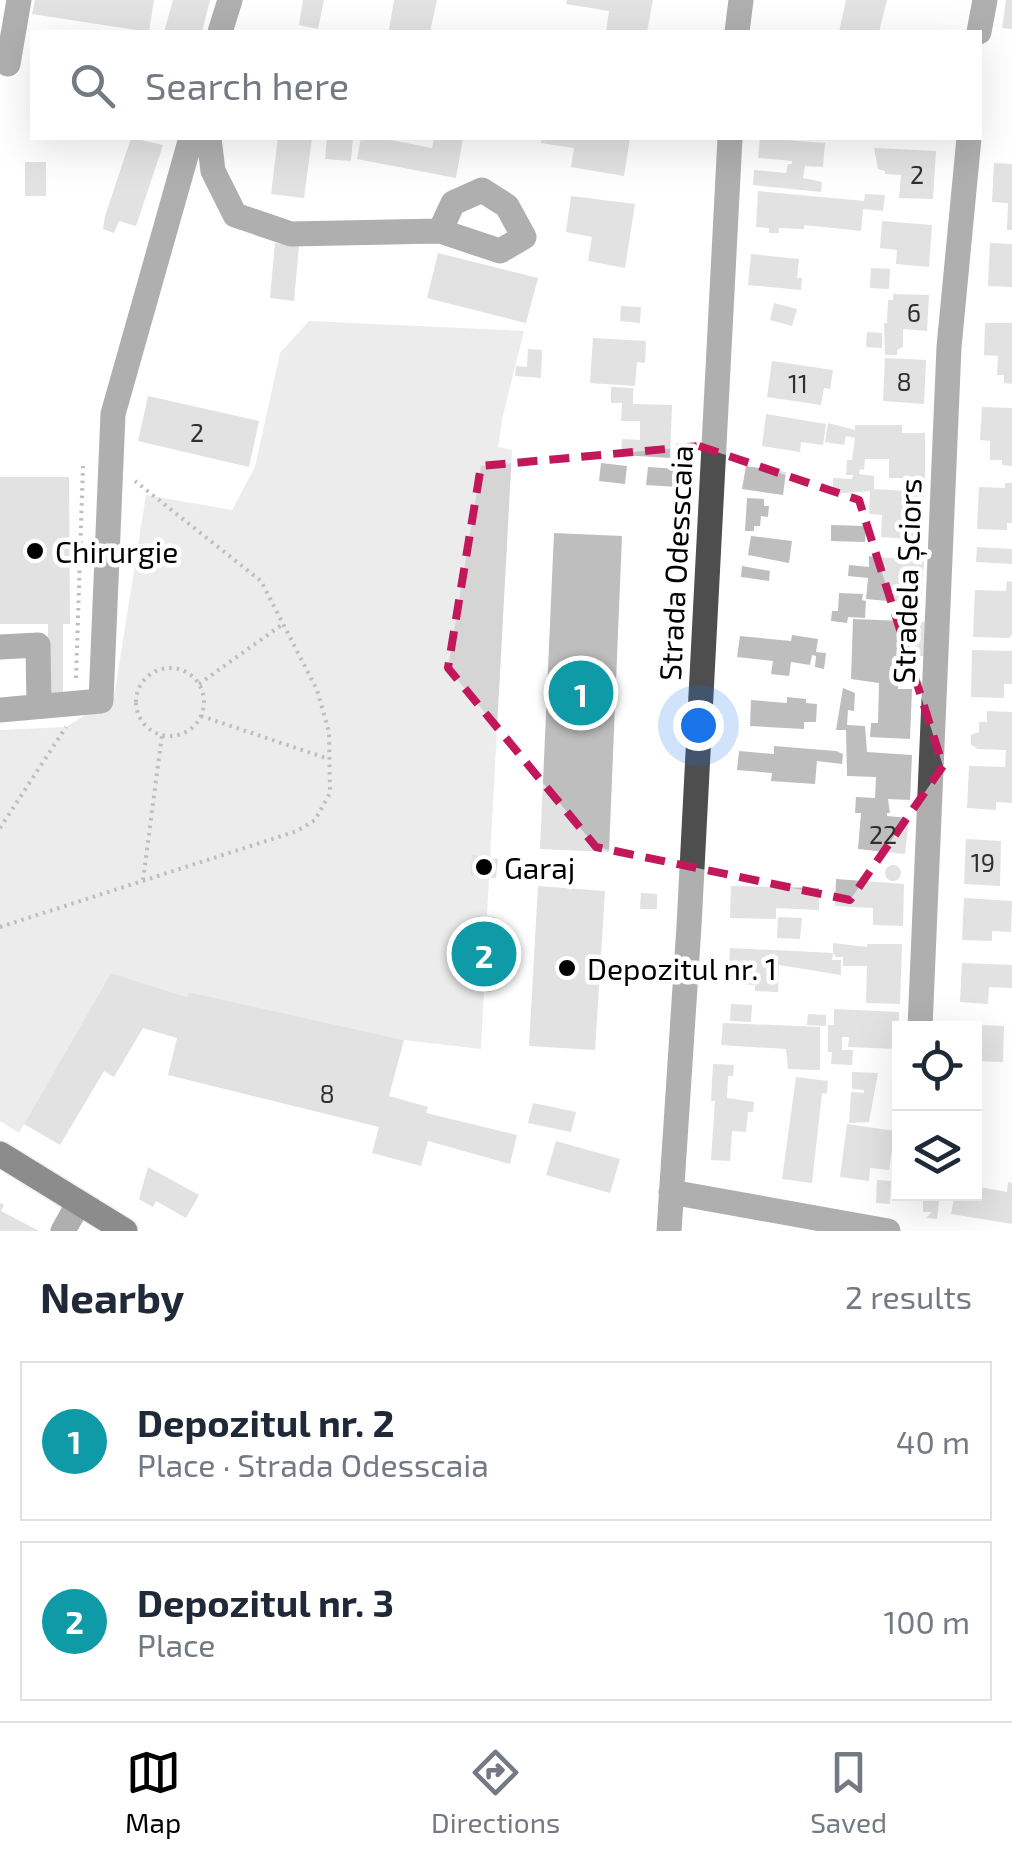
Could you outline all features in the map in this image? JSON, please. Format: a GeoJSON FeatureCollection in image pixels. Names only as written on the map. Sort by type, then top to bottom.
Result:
{"type":"FeatureCollection","features":[{"type":"Feature","properties":{"kind":"main road"},"geometry":{"type":"LineString","coordinates":[[0,1154],[125,1231]]}},
{"type":"Feature","properties":{"kind":"street"},"geometry":{"type":"LineString","coordinates":[[8,64],[19,0]]}},
{"type":"Feature","properties":{"kind":"street"},"geometry":{"type":"LineString","coordinates":[[221,30],[230,0]]}},
{"type":"Feature","properties":{"kind":"street"},"geometry":{"type":"LineString","coordinates":[[737,30],[741,0]]}},
{"type":"Feature","properties":{"kind":"street"},"geometry":{"type":"LineString","coordinates":[[979,30],[985,0]]}},
{"type":"Feature","properties":{"kind":"street"},"geometry":{"type":"LineString","coordinates":[[0,710],[39,700],[101,701],[113,414],[190,140]]}},
{"type":"Feature","properties":{"kind":"street"},"geometry":{"type":"LineString","coordinates":[[209,140],[213,171],[236,215],[291,234],[440,232]]}},
{"type":"Feature","properties":{"kind":"street","name":"Strada Odesscaia"},"geometry":{"type":"LineString","coordinates":[[669,1231],[730,140]]}},
{"type":"Feature","properties":{"kind":"street","name":"Stradela Șciors"},"geometry":{"type":"LineString","coordinates":[[920,1021],[948,347],[969,140]]}},
{"type":"Feature","properties":{"kind":"street"},"geometry":{"type":"LineString","coordinates":[[0,646],[38,645],[39,700]]}},
{"type":"Feature","properties":{"kind":"street"},"geometry":{"type":"LineString","coordinates":[[672,1192],[888,1231]]}},
{"type":"Feature","properties":{"kind":"street"},"geometry":{"type":"LineString","coordinates":[[63,1231],[78,1204]]}},
{"type":"Feature","properties":{"kind":"path"},"geometry":{"type":"LineString","coordinates":[[39,700],[76,692],[84,466]]}},
{"type":"Feature","properties":{"kind":"path"},"geometry":{"type":"LineString","coordinates":[[0,926],[297,831],[316,820],[330,792],[329,732],[318,690],[261,581],[134,480]]}},
{"type":"Feature","properties":{"kind":"path"},"geometry":{"type":"LineString","coordinates":[[199,684],[283,624]]}},
{"type":"Feature","properties":{"kind":"path"},"geometry":{"type":"LineString","coordinates":[[172,668],[192,676],[199,684],[204,705],[201,716],[185,733],[162,736],[151,731],[137,712],[136,700],[144,681],[152,674],[172,668]]}},
{"type":"Feature","properties":{"kind":"path"},"geometry":{"type":"LineString","coordinates":[[201,716],[330,759]]}},
{"type":"Feature","properties":{"kind":"path"},"geometry":{"type":"LineString","coordinates":[[0,828],[66,728]]}},
{"type":"Feature","properties":{"kind":"path"},"geometry":{"type":"LineString","coordinates":[[143,880],[162,736]]}},
{"type":"Feature","properties":{"kind":"highlighted area"},"geometry":{"type":"Polygon","coordinates":[[[699,446],[859,500],[943,766],[850,900],[596,847],[448,668],[481,466],[699,446]]]}},
{"type":"Feature","properties":{"kind":"shaded area"},"geometry":{"type":"Polygon","coordinates":[[[309,321],[524,331],[498,447],[512,450],[490,858],[472,856],[470,875],[489,877],[487,916],[476,916],[472,990],[484,991],[481,1049],[404,1040],[189,992],[187,997],[111,973],[19,1133],[0,1121],[0,730],[66,727],[114,697],[146,495],[232,510],[255,467],[280,353],[309,321]]]}},
{"type":"Feature","properties":{"kind":"building"},"geometry":{"type":"Polygon","coordinates":[[[35,0],[154,0],[149,30],[32,14],[35,0]]]}},
{"type":"Feature","properties":{"kind":"building"},"geometry":{"type":"Polygon","coordinates":[[[173,0],[210,0],[202,30],[165,30],[173,0]]]}},
{"type":"Feature","properties":{"kind":"building"},"geometry":{"type":"Polygon","coordinates":[[[303,0],[324,0],[318,29],[299,25],[303,0]]]}},
{"type":"Feature","properties":{"kind":"building"},"geometry":{"type":"Polygon","coordinates":[[[394,0],[437,0],[430,30],[389,30],[394,0]]]}},
{"type":"Feature","properties":{"kind":"building"},"geometry":{"type":"Polygon","coordinates":[[[567,0],[653,0],[647,30],[606,30],[609,11],[566,4],[567,0]]]}},
{"type":"Feature","properties":{"kind":"building"},"geometry":{"type":"Polygon","coordinates":[[[846,0],[887,0],[880,30],[839,30],[846,0]]]}},
{"type":"Feature","properties":{"kind":"building"},"geometry":{"type":"Polygon","coordinates":[[[1006,0],[1012,0],[1012,29],[1002,28],[1006,0]]]}},
{"type":"Feature","properties":{"kind":"building"},"geometry":{"type":"Polygon","coordinates":[[[130,140],[163,145],[136,226],[119,221],[114,233],[103,229],[130,140]]]}},
{"type":"Feature","properties":{"kind":"building"},"geometry":{"type":"Polygon","coordinates":[[[278,140],[312,140],[304,198],[271,194],[278,140]]]}},
{"type":"Feature","properties":{"kind":"building"},"geometry":{"type":"Polygon","coordinates":[[[327,140],[353,140],[351,161],[325,159],[327,140]]]}},
{"type":"Feature","properties":{"kind":"building"},"geometry":{"type":"Polygon","coordinates":[[[361,140],[390,140],[432,148],[434,140],[463,140],[456,178],[357,159],[361,140]]]}},
{"type":"Feature","properties":{"kind":"building"},"geometry":{"type":"Polygon","coordinates":[[[630,140],[624,176],[571,167],[574,148],[541,143],[630,140]]]}},
{"type":"Feature","properties":{"kind":"building"},"geometry":{"type":"Polygon","coordinates":[[[760,140],[825,143],[823,167],[805,166],[803,178],[822,182],[821,192],[753,185],[754,170],[786,173],[788,164],[792,164],[758,158],[760,140]]]}},
{"type":"Feature","properties":{"kind":"building"},"geometry":{"type":"Polygon","coordinates":[[[874,148],[936,151],[933,199],[899,198],[901,175],[885,174],[878,169],[874,148]]]}},
{"type":"Feature","properties":{"kind":"building"},"geometry":{"type":"Polygon","coordinates":[[[25,162],[46,162],[46,196],[25,196],[25,162]]]}},
{"type":"Feature","properties":{"kind":"building"},"geometry":{"type":"Polygon","coordinates":[[[994,163],[1012,164],[1012,230],[1007,230],[1008,203],[992,202],[994,163]]]}},
{"type":"Feature","properties":{"kind":"building"},"geometry":{"type":"Polygon","coordinates":[[[758,191],[864,201],[865,194],[885,195],[883,211],[863,209],[861,231],[804,225],[804,229],[779,228],[779,233],[769,233],[769,228],[756,227],[758,191]]]}},
{"type":"Feature","properties":{"kind":"building"},"geometry":{"type":"Polygon","coordinates":[[[571,196],[635,204],[625,268],[588,261],[592,237],[566,232],[571,196]]]}},
{"type":"Feature","properties":{"kind":"building"},"geometry":{"type":"Polygon","coordinates":[[[882,221],[932,225],[929,267],[896,264],[897,250],[880,248],[882,221]]]}},
{"type":"Feature","properties":{"kind":"building"},"geometry":{"type":"Polygon","coordinates":[[[275,243],[299,246],[294,301],[270,298],[275,243]]]}},
{"type":"Feature","properties":{"kind":"building"},"geometry":{"type":"Polygon","coordinates":[[[990,243],[1012,244],[1012,287],[988,286],[990,243]]]}},
{"type":"Feature","properties":{"kind":"building"},"geometry":{"type":"Polygon","coordinates":[[[438,253],[538,278],[526,323],[427,298],[438,253]]]}},
{"type":"Feature","properties":{"kind":"building"},"geometry":{"type":"Polygon","coordinates":[[[751,254],[799,259],[797,278],[802,278],[801,290],[748,285],[751,254]]]}},
{"type":"Feature","properties":{"kind":"building"},"geometry":{"type":"Polygon","coordinates":[[[871,268],[890,269],[889,289],[870,288],[871,268]]]}},
{"type":"Feature","properties":{"kind":"building"},"geometry":{"type":"Polygon","coordinates":[[[893,294],[929,295],[927,331],[903,329],[903,347],[897,355],[885,355],[884,323],[893,294]]]}},
{"type":"Feature","properties":{"kind":"building"},"geometry":{"type":"Polygon","coordinates":[[[774,303],[797,309],[792,326],[770,320],[774,303]]]}},
{"type":"Feature","properties":{"kind":"building"},"geometry":{"type":"Polygon","coordinates":[[[621,306],[641,307],[640,323],[620,321],[621,306]]]}},
{"type":"Feature","properties":{"kind":"building"},"geometry":{"type":"Polygon","coordinates":[[[985,323],[1012,323],[1012,384],[1004,383],[1004,375],[997,375],[998,356],[984,355],[985,323]]]}},
{"type":"Feature","properties":{"kind":"building"},"geometry":{"type":"Polygon","coordinates":[[[867,332],[882,333],[882,348],[866,347],[867,332]]]}},
{"type":"Feature","properties":{"kind":"building"},"geometry":{"type":"Polygon","coordinates":[[[593,338],[646,341],[645,363],[637,362],[635,386],[590,383],[593,338]]]}},
{"type":"Feature","properties":{"kind":"building"},"geometry":{"type":"Polygon","coordinates":[[[528,349],[542,350],[541,378],[515,376],[516,366],[527,367],[528,349]]]}},
{"type":"Feature","properties":{"kind":"building"},"geometry":{"type":"Polygon","coordinates":[[[885,358],[926,360],[924,404],[883,401],[885,358]]]}},
{"type":"Feature","properties":{"kind":"building"},"geometry":{"type":"Polygon","coordinates":[[[772,361],[833,370],[830,389],[824,388],[821,405],[767,397],[772,361]]]}},
{"type":"Feature","properties":{"kind":"building"},"geometry":{"type":"Polygon","coordinates":[[[611,387],[633,388],[633,404],[672,405],[670,458],[621,455],[622,439],[640,440],[640,421],[621,421],[622,403],[611,403],[611,387]]]}},
{"type":"Feature","properties":{"kind":"building"},"geometry":{"type":"Polygon","coordinates":[[[148,396],[259,421],[249,467],[138,441],[148,396]]]}},
{"type":"Feature","properties":{"kind":"building"},"geometry":{"type":"Polygon","coordinates":[[[982,407],[1012,408],[1012,466],[1002,465],[1002,460],[990,460],[990,441],[980,440],[982,407]]]}},
{"type":"Feature","properties":{"kind":"building"},"geometry":{"type":"Polygon","coordinates":[[[766,414],[826,424],[823,445],[801,442],[800,452],[762,446],[766,414]]]}},
{"type":"Feature","properties":{"kind":"building"},"geometry":{"type":"Polygon","coordinates":[[[828,423],[855,430],[855,425],[902,425],[902,433],[925,433],[925,478],[889,478],[889,459],[865,459],[864,470],[860,469],[859,474],[874,476],[874,489],[924,492],[920,540],[881,537],[882,515],[869,514],[870,491],[833,494],[833,478],[852,479],[853,475],[846,475],[847,460],[852,460],[855,438],[846,436],[844,445],[825,442],[828,423]]]}},
{"type":"Feature","properties":{"kind":"building"},"geometry":{"type":"Polygon","coordinates":[[[601,463],[627,466],[625,484],[599,481],[601,463]]]}},
{"type":"Feature","properties":{"kind":"building"},"geometry":{"type":"Polygon","coordinates":[[[746,466],[786,472],[783,495],[742,489],[746,466]]]}},
{"type":"Feature","properties":{"kind":"building"},"geometry":{"type":"Polygon","coordinates":[[[648,467],[679,469],[677,487],[646,485],[648,467]]]}},
{"type":"Feature","properties":{"kind":"building","name":"Chirurgie"},"geometry":{"type":"Polygon","coordinates":[[[0,477],[69,477],[70,624],[63,624],[63,698],[48,698],[48,624],[0,624],[0,477]]]}},
{"type":"Feature","properties":{"kind":"building"},"geometry":{"type":"Polygon","coordinates":[[[1005,483],[1012,483],[1012,523],[1007,523],[1007,530],[977,529],[979,487],[1005,488],[1005,483]]]}},
{"type":"Feature","properties":{"kind":"building"},"geometry":{"type":"Polygon","coordinates":[[[747,498],[764,499],[764,506],[769,506],[768,517],[761,516],[760,526],[754,526],[754,531],[745,531],[747,498]]]}},
{"type":"Feature","properties":{"kind":"building"},"geometry":{"type":"Polygon","coordinates":[[[831,525],[866,526],[865,542],[831,541],[831,525]]]}},
{"type":"Feature","properties":{"kind":"building"},"geometry":{"type":"Polygon","coordinates":[[[554,533],[622,536],[609,852],[540,849],[554,533]]]}},
{"type":"Feature","properties":{"kind":"building"},"geometry":{"type":"Polygon","coordinates":[[[751,536],[792,541],[789,563],[748,555],[751,536]]]}},
{"type":"Feature","properties":{"kind":"building"},"geometry":{"type":"Polygon","coordinates":[[[977,547],[1012,549],[1012,564],[976,562],[977,547]]]}},
{"type":"Feature","properties":{"kind":"building"},"geometry":{"type":"Polygon","coordinates":[[[869,556],[924,561],[921,604],[866,599],[868,578],[848,576],[849,565],[869,567],[869,556]]]}},
{"type":"Feature","properties":{"kind":"building"},"geometry":{"type":"Polygon","coordinates":[[[742,566],[770,571],[769,581],[741,577],[742,566]]]}},
{"type":"Feature","properties":{"kind":"building"},"geometry":{"type":"Polygon","coordinates":[[[1007,581],[1012,582],[1012,634],[1009,638],[973,637],[975,590],[1006,591],[1007,581]]]}},
{"type":"Feature","properties":{"kind":"building"},"geometry":{"type":"Polygon","coordinates":[[[839,593],[863,594],[865,618],[848,617],[847,623],[831,621],[832,611],[838,611],[839,593]]]}},
{"type":"Feature","properties":{"kind":"building"},"geometry":{"type":"Polygon","coordinates":[[[853,619],[929,622],[928,656],[912,656],[912,662],[899,662],[898,689],[912,689],[910,739],[870,737],[871,723],[878,723],[879,683],[851,679],[853,619]]]}},
{"type":"Feature","properties":{"kind":"building"},"geometry":{"type":"Polygon","coordinates":[[[792,635],[818,639],[816,652],[826,653],[824,669],[815,667],[816,656],[812,655],[810,665],[791,662],[789,676],[771,674],[773,661],[737,657],[740,636],[791,641],[792,635]]]}},
{"type":"Feature","properties":{"kind":"building"},"geometry":{"type":"Polygon","coordinates":[[[972,650],[1012,651],[1012,684],[1004,684],[1004,698],[971,697],[972,650]]]}},
{"type":"Feature","properties":{"kind":"building"},"geometry":{"type":"Polygon","coordinates":[[[843,688],[855,693],[854,711],[848,710],[847,725],[865,726],[867,752],[912,755],[910,800],[888,799],[887,813],[909,818],[905,854],[858,849],[861,813],[855,813],[856,797],[875,798],[876,777],[847,776],[846,730],[836,730],[843,688]]]}},
{"type":"Feature","properties":{"kind":"building"},"geometry":{"type":"Polygon","coordinates":[[[787,697],[817,704],[816,722],[804,722],[804,729],[750,726],[751,700],[787,703],[787,697]]]}},
{"type":"Feature","properties":{"kind":"building"},"geometry":{"type":"Polygon","coordinates":[[[987,711],[1012,712],[1012,803],[996,802],[996,810],[967,808],[969,766],[1005,767],[1006,750],[971,745],[971,735],[979,732],[979,722],[987,722],[987,711]]]}},
{"type":"Feature","properties":{"kind":"building"},"geometry":{"type":"Polygon","coordinates":[[[774,746],[836,751],[843,754],[842,764],[817,761],[815,784],[771,781],[772,773],[737,770],[739,751],[774,754],[774,746]]]}},
{"type":"Feature","properties":{"kind":"building"},"geometry":{"type":"Polygon","coordinates":[[[966,839],[1001,841],[1000,886],[964,884],[966,839]]]}},
{"type":"Feature","properties":{"kind":"building","name":"Garaj"},"geometry":{"type":"Polygon","coordinates":[[[472,855],[498,859],[496,878],[470,875],[472,855]]]}},
{"type":"Feature","properties":{"kind":"building"},"geometry":{"type":"Polygon","coordinates":[[[893,865],[901,873],[893,881],[885,873],[893,865]]]}},
{"type":"Feature","properties":{"kind":"building"},"geometry":{"type":"Polygon","coordinates":[[[836,879],[904,884],[903,926],[873,925],[873,908],[835,906],[836,879]]]}},
{"type":"Feature","properties":{"kind":"building","name":"Depozitul nr. 1"},"geometry":{"type":"Polygon","coordinates":[[[538,886],[605,891],[595,1050],[529,1046],[538,886]]]}},
{"type":"Feature","properties":{"kind":"building"},"geometry":{"type":"Polygon","coordinates":[[[731,886],[819,888],[819,910],[776,908],[776,919],[730,918],[731,886]]]}},
{"type":"Feature","properties":{"kind":"building"},"geometry":{"type":"Polygon","coordinates":[[[641,893],[657,894],[657,909],[640,909],[641,893]]]}},
{"type":"Feature","properties":{"kind":"building"},"geometry":{"type":"Polygon","coordinates":[[[964,898],[1012,901],[1011,932],[992,931],[992,941],[962,940],[964,898]]]}},
{"type":"Feature","properties":{"kind":"building"},"geometry":{"type":"Polygon","coordinates":[[[476,916],[495,917],[491,992],[472,990],[476,916]]]}},
{"type":"Feature","properties":{"kind":"building"},"geometry":{"type":"Polygon","coordinates":[[[778,917],[802,918],[800,939],[777,938],[778,917]]]}},
{"type":"Feature","properties":{"kind":"building"},"geometry":{"type":"Polygon","coordinates":[[[833,943],[867,947],[902,944],[900,1004],[866,1003],[867,966],[843,966],[843,957],[833,953],[833,943]]]}},
{"type":"Feature","properties":{"kind":"building"},"geometry":{"type":"Polygon","coordinates":[[[730,948],[833,953],[832,960],[841,960],[841,975],[779,965],[778,992],[755,991],[755,985],[728,983],[730,948]]]}},
{"type":"Feature","properties":{"kind":"building"},"geometry":{"type":"Polygon","coordinates":[[[962,963],[1012,965],[1012,988],[989,987],[988,1004],[960,1002],[962,963]]]}},
{"type":"Feature","properties":{"kind":"building"},"geometry":{"type":"Polygon","coordinates":[[[111,973],[187,997],[189,992],[404,1040],[389,1096],[428,1107],[426,1113],[517,1135],[510,1164],[428,1141],[421,1166],[372,1153],[379,1127],[168,1075],[177,1038],[143,1028],[114,1077],[104,1071],[60,1145],[24,1124],[111,973]]]}},
{"type":"Feature","properties":{"kind":"building"},"geometry":{"type":"Polygon","coordinates":[[[731,1004],[752,1005],[751,1022],[730,1021],[731,1004]]]}},
{"type":"Feature","properties":{"kind":"building"},"geometry":{"type":"Polygon","coordinates":[[[834,1009],[899,1012],[899,1021],[892,1021],[892,1049],[848,1047],[849,1037],[842,1037],[842,1050],[853,1050],[852,1065],[831,1064],[828,1025],[834,1025],[834,1009]]]}},
{"type":"Feature","properties":{"kind":"building"},"geometry":{"type":"Polygon","coordinates":[[[808,1014],[826,1015],[826,1026],[807,1025],[808,1014]]]}},
{"type":"Feature","properties":{"kind":"building"},"geometry":{"type":"Polygon","coordinates":[[[723,1023],[820,1027],[820,1070],[788,1069],[786,1049],[721,1045],[723,1023]]]}},
{"type":"Feature","properties":{"kind":"building"},"geometry":{"type":"Polygon","coordinates":[[[982,1025],[1004,1026],[1003,1062],[982,1061],[982,1025]]]}},
{"type":"Feature","properties":{"kind":"building"},"geometry":{"type":"Polygon","coordinates":[[[713,1064],[734,1065],[733,1076],[728,1076],[727,1098],[754,1102],[753,1112],[748,1112],[746,1132],[732,1131],[730,1161],[711,1160],[713,1064]]]}},
{"type":"Feature","properties":{"kind":"building"},"geometry":{"type":"Polygon","coordinates":[[[852,1072],[878,1073],[869,1122],[849,1123],[851,1092],[864,1093],[852,1089],[852,1072]]]}},
{"type":"Feature","properties":{"kind":"building"},"geometry":{"type":"Polygon","coordinates":[[[796,1077],[828,1081],[827,1094],[822,1093],[812,1183],[782,1179],[796,1077]]]}},
{"type":"Feature","properties":{"kind":"building"},"geometry":{"type":"Polygon","coordinates":[[[533,1103],[576,1112],[571,1132],[528,1123],[533,1103]]]}},
{"type":"Feature","properties":{"kind":"building"},"geometry":{"type":"Polygon","coordinates":[[[847,1124],[892,1131],[889,1170],[870,1168],[869,1181],[840,1177],[847,1124]]]}},
{"type":"Feature","properties":{"kind":"building"},"geometry":{"type":"Polygon","coordinates":[[[556,1141],[620,1159],[610,1193],[546,1175],[556,1141]]]}},
{"type":"Feature","properties":{"kind":"building"},"geometry":{"type":"Polygon","coordinates":[[[148,1167],[199,1195],[186,1218],[156,1201],[153,1207],[139,1199],[148,1167]]]}},
{"type":"Feature","properties":{"kind":"building"},"geometry":{"type":"Polygon","coordinates":[[[877,1180],[891,1181],[890,1204],[876,1203],[877,1180]]]}},
{"type":"Feature","properties":{"kind":"building"},"geometry":{"type":"Polygon","coordinates":[[[1008,1182],[1012,1183],[1012,1224],[951,1214],[954,1201],[982,1201],[982,1187],[1007,1192],[1008,1182]]]}},
{"type":"Feature","properties":{"kind":"building"},"geometry":{"type":"Polygon","coordinates":[[[923,1201],[939,1201],[937,1219],[926,1218],[932,1212],[923,1212],[923,1201]]]}},
{"type":"Feature","properties":{"kind":"building"},"geometry":{"type":"Polygon","coordinates":[[[0,1203],[4,1205],[1,1211],[39,1231],[0,1231],[0,1203]]]}},
{"type":"Feature","properties":{"kind":"place","name":"Chirurgie"},"geometry":{"type":"Point","coordinates":[35,551]}},
{"type":"Feature","properties":{"kind":"place","name":"Depozitul nr. 2"},"geometry":{"type":"Point","coordinates":[581,693]}},
{"type":"Feature","properties":{"kind":"place","name":"Garaj"},"geometry":{"type":"Point","coordinates":[484,867]}},
{"type":"Feature","properties":{"kind":"place","name":"Depozitul nr. 3"},"geometry":{"type":"Point","coordinates":[484,954]}},
{"type":"Feature","properties":{"kind":"place","name":"Depozitul nr. 1"},"geometry":{"type":"Point","coordinates":[567,968]}}]}
